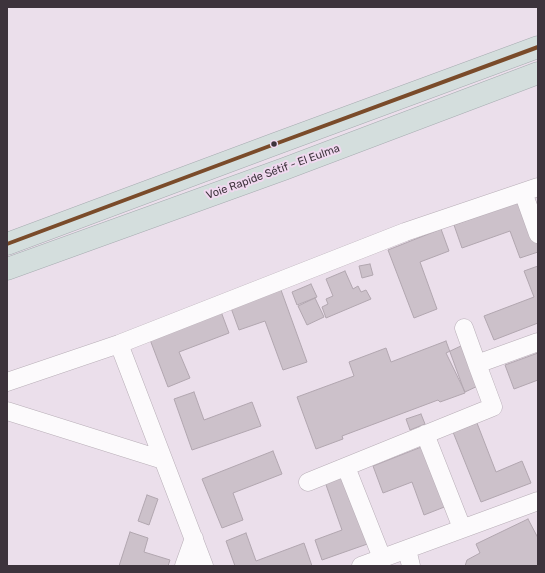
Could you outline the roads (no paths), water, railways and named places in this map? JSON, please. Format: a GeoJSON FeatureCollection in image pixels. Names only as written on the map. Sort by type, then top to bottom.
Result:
{"type":"FeatureCollection","features":[{"type":"Feature","properties":{"kind":"highway"},"geometry":{"type":"LineString","coordinates":[[7,244],[538,47]]}},
{"type":"Feature","properties":{"kind":"highway","name":"Voie Rapide Sétif - El Eulma"},"geometry":{"type":"LineString","coordinates":[[7,269],[284,169],[538,73]]}},
{"type":"Feature","properties":{"kind":"lane"},"geometry":{"type":"LineString","coordinates":[[7,382],[119,344],[406,232],[530,190],[538,234]]}},
{"type":"Feature","properties":{"kind":"lane"},"geometry":{"type":"LineString","coordinates":[[308,482],[493,407],[464,328]]}},
{"type":"Feature","properties":{"kind":"lane"},"geometry":{"type":"LineString","coordinates":[[477,364],[538,342]]}},
{"type":"Feature","properties":{"kind":"lane"},"geometry":{"type":"LineString","coordinates":[[119,344],[204,566]]}},
{"type":"Feature","properties":{"kind":"lane"},"geometry":{"type":"LineString","coordinates":[[7,411],[164,460]]}},
{"type":"Feature","properties":{"kind":"lane"},"geometry":{"type":"LineString","coordinates":[[425,434],[462,528]]}},
{"type":"Feature","properties":{"kind":"lane"},"geometry":{"type":"LineString","coordinates":[[346,467],[382,558]]}},
{"type":"Feature","properties":{"kind":"lane"},"geometry":{"type":"LineString","coordinates":[[361,566],[382,558],[409,557],[462,528],[538,501]]}},
{"type":"Feature","properties":{"kind":"lane"},"geometry":{"type":"LineString","coordinates":[[184,566],[194,538]]}}]}
